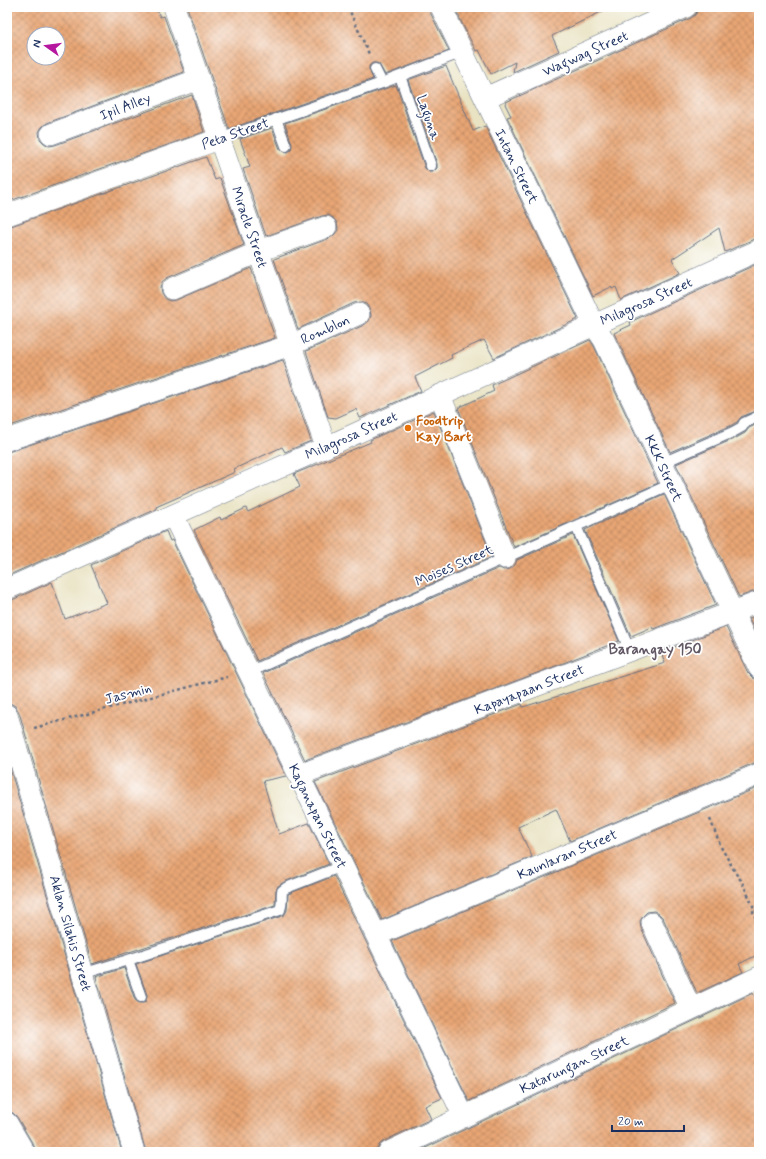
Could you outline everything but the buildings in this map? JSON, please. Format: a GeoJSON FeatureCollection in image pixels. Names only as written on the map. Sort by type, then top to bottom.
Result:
{"type":"FeatureCollection","features":[{"type":"Feature","properties":{"kind":"street","name":"Miracle Street"},"geometry":{"type":"LineString","coordinates":[[174,7],[326,447]]}},
{"type":"Feature","properties":{"kind":"street","name":"Intan Street"},"geometry":{"type":"LineString","coordinates":[[441,7],[594,325]]}},
{"type":"Feature","properties":{"kind":"street","name":"Wagwag Street"},"geometry":{"type":"LineString","coordinates":[[485,98],[686,7]]}},
{"type":"Feature","properties":{"kind":"street","name":"Ipil Alley"},"geometry":{"type":"LineString","coordinates":[[52,134],[199,79]]}},
{"type":"Feature","properties":{"kind":"street","name":"Peta Street"},"geometry":{"type":"LineString","coordinates":[[7,215],[219,139]]}},
{"type":"Feature","properties":{"kind":"street"},"geometry":{"type":"LineString","coordinates":[[172,289],[270,247],[326,227]]}},
{"type":"Feature","properties":{"kind":"street","name":"Milagrosa Street"},"geometry":{"type":"LineString","coordinates":[[7,590],[759,250]]}},
{"type":"Feature","properties":{"kind":"street","name":"Romblon"},"geometry":{"type":"LineString","coordinates":[[7,440],[291,345],[359,314]]}},
{"type":"Feature","properties":{"kind":"street","name":"KKK Street"},"geometry":{"type":"LineString","coordinates":[[594,325],[604,340],[759,668]]}},
{"type":"Feature","properties":{"kind":"street"},"geometry":{"type":"LineString","coordinates":[[440,395],[505,558]]}},
{"type":"Feature","properties":{"kind":"street","name":"Kaganapan Street"},"geometry":{"type":"LineString","coordinates":[[173,515],[464,1117]]}},
{"type":"Feature","properties":{"kind":"street","name":"Kapayapaan Street"},"geometry":{"type":"LineString","coordinates":[[299,776],[759,602]]}},
{"type":"Feature","properties":{"kind":"street","name":"Aklan Silahis Street"},"geometry":{"type":"LineString","coordinates":[[10,724],[134,1152]]}},
{"type":"Feature","properties":{"kind":"street","name":"Kaunlaran Street"},"geometry":{"type":"LineString","coordinates":[[376,935],[759,774]]}},
{"type":"Feature","properties":{"kind":"street"},"geometry":{"type":"LineString","coordinates":[[652,923],[691,1009]]}},
{"type":"Feature","properties":{"kind":"street","name":"Katarungan Street"},"geometry":{"type":"LineString","coordinates":[[393,1151],[759,977]]}},
{"type":"Feature","properties":{"kind":"street"},"geometry":{"type":"LineString","coordinates":[[7,1123],[24,1152]]}},
{"type":"Feature","properties":{"kind":"lane","name":"Peta Street"},"geometry":{"type":"LineString","coordinates":[[219,139],[382,83],[463,52]]}},
{"type":"Feature","properties":{"kind":"lane"},"geometry":{"type":"LineString","coordinates":[[376,69],[382,83]]}},
{"type":"Feature","properties":{"kind":"lane","name":"Laguna"},"geometry":{"type":"LineString","coordinates":[[400,76],[431,166]]}},
{"type":"Feature","properties":{"kind":"lane"},"geometry":{"type":"LineString","coordinates":[[276,119],[286,146]]}},
{"type":"Feature","properties":{"kind":"lane"},"geometry":{"type":"LineString","coordinates":[[662,464],[733,432],[741,428],[744,423],[759,416]]}},
{"type":"Feature","properties":{"kind":"lane","name":"Moises Street"},"geometry":{"type":"LineString","coordinates":[[249,672],[671,484]]}},
{"type":"Feature","properties":{"kind":"lane"},"geometry":{"type":"LineString","coordinates":[[576,526],[630,651]]}},
{"type":"Feature","properties":{"kind":"lane"},"geometry":{"type":"LineString","coordinates":[[82,974],[280,910],[283,904],[281,896],[282,892],[286,888],[342,866]]}},
{"type":"Feature","properties":{"kind":"lane"},"geometry":{"type":"LineString","coordinates":[[128,960],[141,997]]}},
{"type":"Feature","properties":{"kind":"path"},"geometry":{"type":"LineString","coordinates":[[348,7],[376,69]]}},
{"type":"Feature","properties":{"kind":"path","name":"Jasmin"},"geometry":{"type":"LineString","coordinates":[[10,724],[249,672]]}},
{"type":"Feature","properties":{"kind":"path"},"geometry":{"type":"LineString","coordinates":[[702,798],[721,847],[741,880],[754,908],[753,913],[759,924]]}},
{"type":"Feature","properties":{"kind":"place","name":"Foodtrip Kay Bart"},"geometry":{"type":"Point","coordinates":[408,428]}},
{"type":"Feature","properties":{"kind":"district","name":"Barangay 150"},"geometry":{"type":"Point","coordinates":[655,649]}}]}
